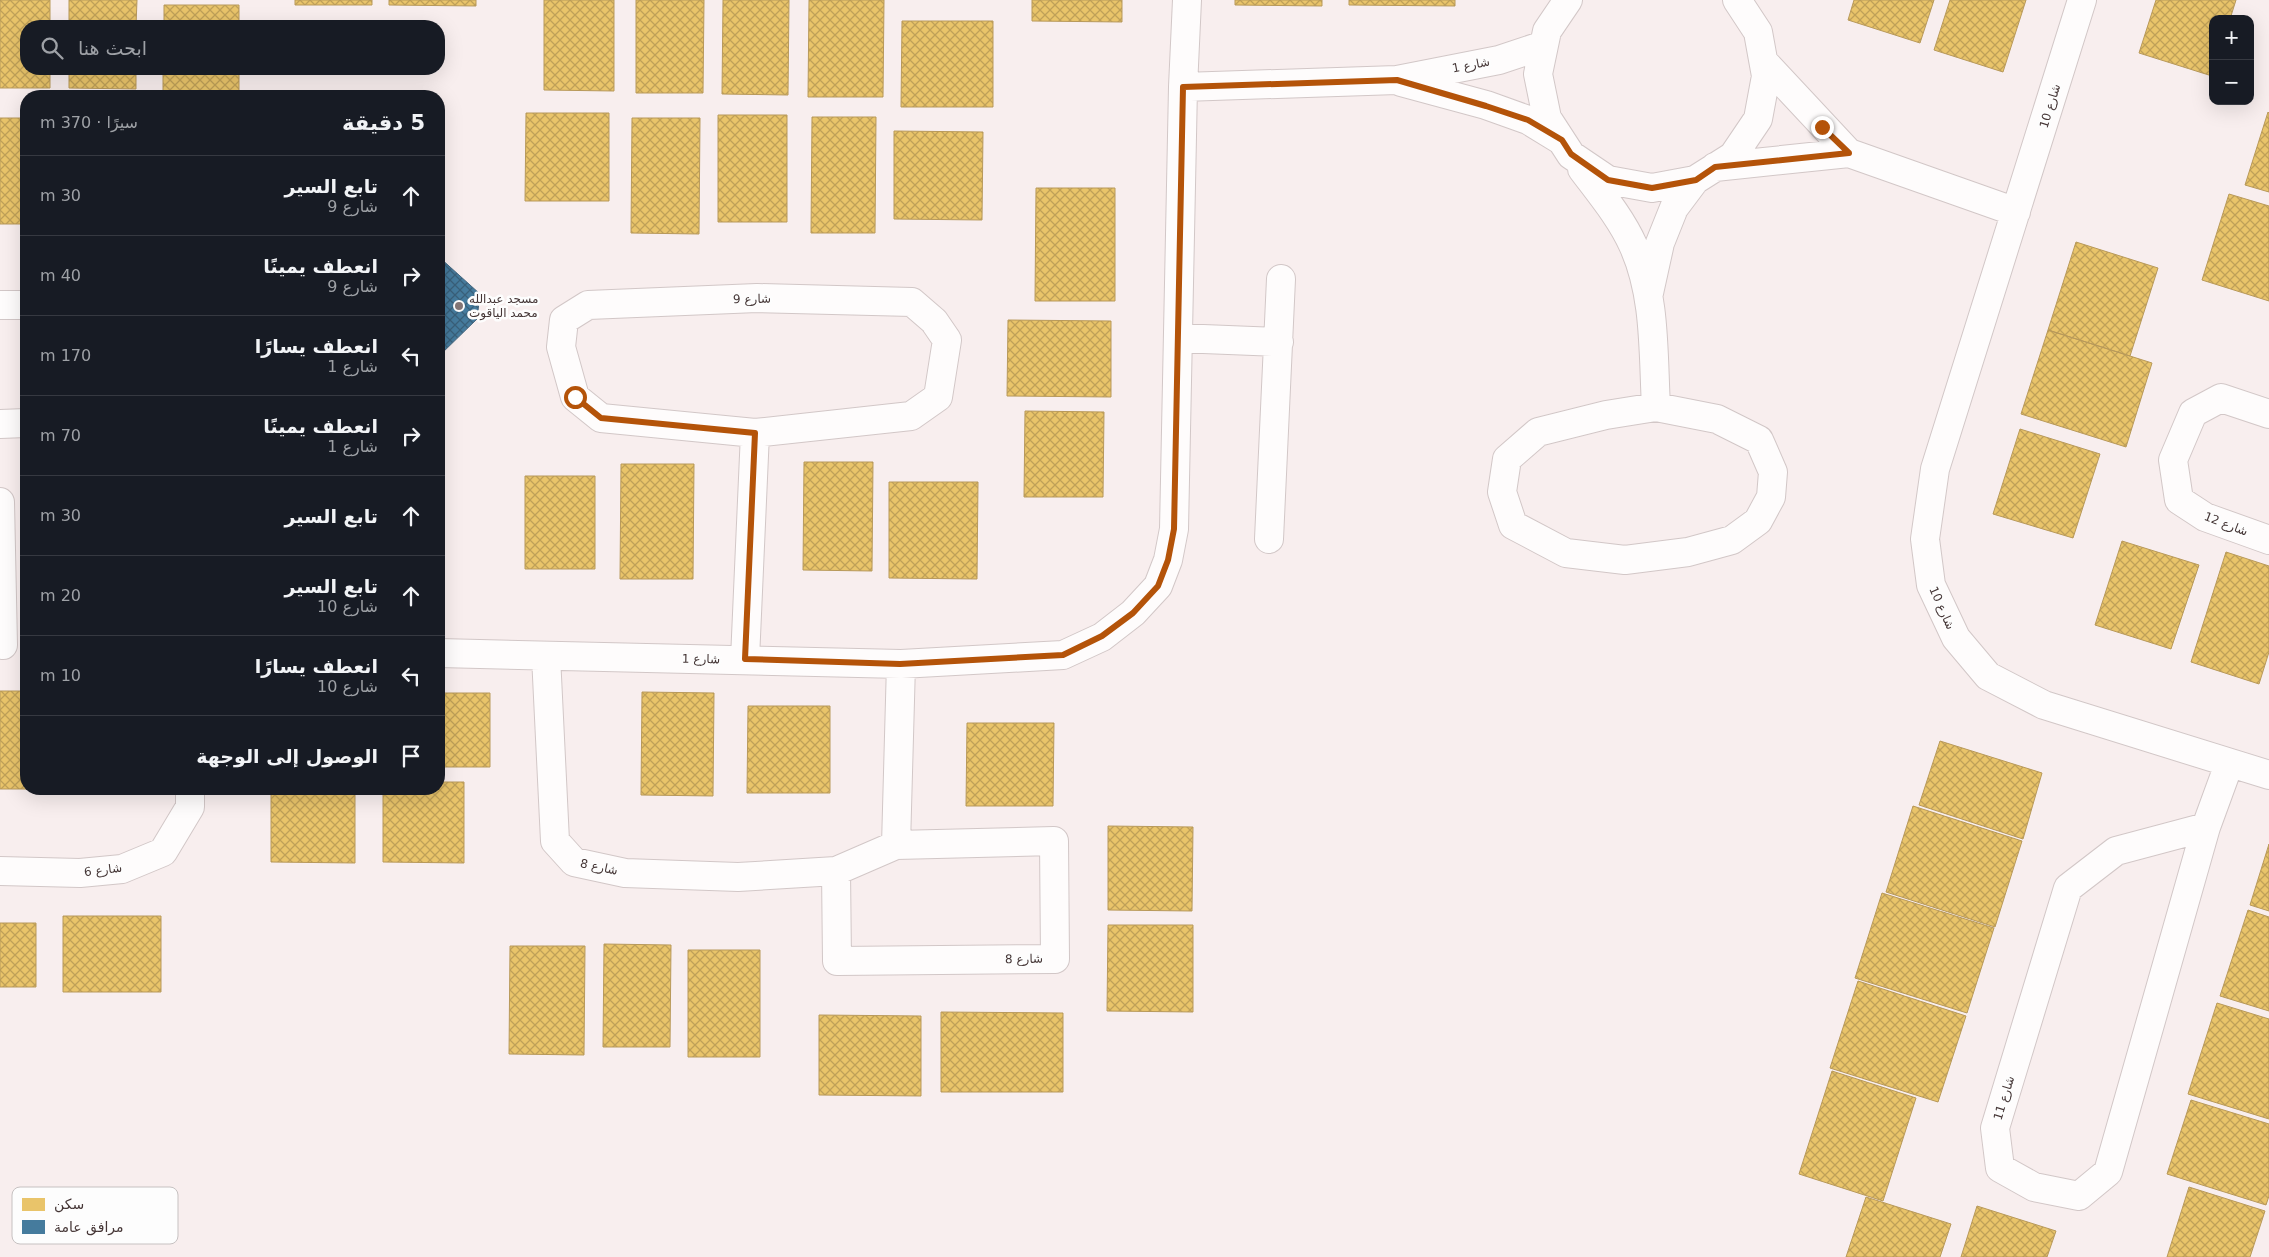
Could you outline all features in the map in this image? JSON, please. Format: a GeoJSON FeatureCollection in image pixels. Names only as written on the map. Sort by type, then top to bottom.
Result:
{"type":"FeatureCollection","features":[{"type":"Feature","properties":{"kind":"street","name":"شارع 1"},"geometry":{"type":"LineString","coordinates":[[445,653],[900,664],[1063,655],[1102,636],[1133,613],[1158,586],[1168,560],[1174,529],[1183,87],[1187,0]]}},
{"type":"Feature","properties":{"kind":"street"},"geometry":{"type":"LineString","coordinates":[[1568,0],[1547,31],[1538,74],[1547,118],[1608,203],[1633,245],[1649,294],[1656,407]]}},
{"type":"Feature","properties":{"kind":"street"},"geometry":{"type":"LineString","coordinates":[[1649,294],[1660,243],[1674,208],[1705,174],[1733,156],[1758,119],[1766,76],[1764,62],[1758,32],[1737,0]]}},
{"type":"Feature","properties":{"kind":"street","name":"شارع 10"},"geometry":{"type":"LineString","coordinates":[[2082,0],[1934,468],[1925,539],[1931,585],[1956,638],[1988,676],[2044,705],[2269,775]]}},
{"type":"Feature","properties":{"kind":"street","name":"شارع 1"},"geometry":{"type":"LineString","coordinates":[[1183,87],[1397,80],[1499,60],[1544,45]]}},
{"type":"Feature","properties":{"kind":"street"},"geometry":{"type":"LineString","coordinates":[[1764,62],[1849,153],[2016,212]]}},
{"type":"Feature","properties":{"kind":"street","name":"شارع 1"},"geometry":{"type":"LineString","coordinates":[[1397,80],[1528,120],[1608,180],[1652,188],[1705,174]]}},
{"type":"Feature","properties":{"kind":"street"},"geometry":{"type":"LineString","coordinates":[[1705,174],[1849,153]]}},
{"type":"Feature","properties":{"kind":"street"},"geometry":{"type":"LineString","coordinates":[[1269,539],[1281,279]]}},
{"type":"Feature","properties":{"kind":"street","name":"شارع 9"},"geometry":{"type":"LineString","coordinates":[[757,298],[912,302],[934,321],[947,340],[938,398],[911,416],[755,433],[601,418],[575,397],[561,347],[564,320],[588,305],[757,298]]}},
{"type":"Feature","properties":{"kind":"street"},"geometry":{"type":"LineString","coordinates":[[0,305],[20,305]]}},
{"type":"Feature","properties":{"kind":"street"},"geometry":{"type":"LineString","coordinates":[[1178,338],[1279,342]]}},
{"type":"Feature","properties":{"kind":"street","name":"شارع 12"},"geometry":{"type":"LineString","coordinates":[[2269,414],[2221,398],[2193,413],[2173,460],[2179,500],[2205,517],[2269,540]]}},
{"type":"Feature","properties":{"kind":"street"},"geometry":{"type":"LineString","coordinates":[[1656,407],[1717,419],[1759,440],[1773,472],[1772,498],[1758,521],[1732,540],[1688,552],[1625,560],[1566,553],[1513,525],[1502,492],[1507,459],[1538,432],[1606,415],[1656,407]]}},
{"type":"Feature","properties":{"kind":"street"},"geometry":{"type":"LineString","coordinates":[[0,424],[20,423]]}},
{"type":"Feature","properties":{"kind":"street"},"geometry":{"type":"LineString","coordinates":[[745,659],[755,433]]}},
{"type":"Feature","properties":{"kind":"street"},"geometry":{"type":"LineString","coordinates":[[0,502],[10,645]]}},
{"type":"Feature","properties":{"kind":"street","name":"شارع 8"},"geometry":{"type":"LineString","coordinates":[[546,656],[556,841],[574,862],[625,873],[738,877],[836,871],[896,845],[1054,841],[1055,959],[837,961],[836,871]]}},
{"type":"Feature","properties":{"kind":"street"},"geometry":{"type":"LineString","coordinates":[[896,845],[900,664]]}},
{"type":"Feature","properties":{"kind":"street","name":"شارع 11"},"geometry":{"type":"LineString","coordinates":[[2206,827],[2116,851],[2068,888],[1995,1128],[2000,1168],[2034,1187],[2079,1196],[2108,1172],[2206,827],[2229,764]]}},
{"type":"Feature","properties":{"kind":"street","name":"شارع 6"},"geometry":{"type":"LineString","coordinates":[[0,871],[80,873],[122,869],[163,852],[190,807],[190,795]]}},
{"type":"Feature","properties":{"kind":"building: سكن"},"geometry":{"type":"Polygon","coordinates":[[[0,0],[50,0],[50,20],[20,20],[20,75],[50,75],[50,88],[0,88],[0,0]]]}},
{"type":"Feature","properties":{"kind":"building: سكن"},"geometry":{"type":"Polygon","coordinates":[[[69,0],[137,0],[136,20],[69,20],[69,0]]]}},
{"type":"Feature","properties":{"kind":"building: سكن"},"geometry":{"type":"Polygon","coordinates":[[[295,0],[372,0],[372,5],[295,5],[295,0]]]}},
{"type":"Feature","properties":{"kind":"building: سكن"},"geometry":{"type":"Polygon","coordinates":[[[389,0],[476,0],[476,6],[389,5],[389,0]]]}},
{"type":"Feature","properties":{"kind":"building: سكن"},"geometry":{"type":"Polygon","coordinates":[[[544,0],[614,0],[614,91],[544,90],[544,0]]]}},
{"type":"Feature","properties":{"kind":"building: سكن"},"geometry":{"type":"Polygon","coordinates":[[[636,0],[704,0],[703,93],[636,93],[636,0]]]}},
{"type":"Feature","properties":{"kind":"building: سكن"},"geometry":{"type":"Polygon","coordinates":[[[723,0],[789,0],[788,95],[722,94],[723,0]]]}},
{"type":"Feature","properties":{"kind":"building: سكن"},"geometry":{"type":"Polygon","coordinates":[[[809,0],[884,0],[883,97],[808,97],[809,0]]]}},
{"type":"Feature","properties":{"kind":"building: سكن"},"geometry":{"type":"Polygon","coordinates":[[[1032,0],[1122,0],[1122,22],[1032,21],[1032,0]]]}},
{"type":"Feature","properties":{"kind":"building: سكن"},"geometry":{"type":"Polygon","coordinates":[[[1235,0],[1322,0],[1322,6],[1235,5],[1235,0]]]}},
{"type":"Feature","properties":{"kind":"building: سكن"},"geometry":{"type":"Polygon","coordinates":[[[1349,0],[1455,0],[1455,6],[1349,5],[1349,0]]]}},
{"type":"Feature","properties":{"kind":"building: سكن"},"geometry":{"type":"Polygon","coordinates":[[[1854,0],[1934,0],[1920,43],[1848,20],[1854,0]]]}},
{"type":"Feature","properties":{"kind":"building: سكن"},"geometry":{"type":"Polygon","coordinates":[[[1950,0],[2026,0],[2003,72],[1934,50],[1950,0]]]}},
{"type":"Feature","properties":{"kind":"building: سكن"},"geometry":{"type":"Polygon","coordinates":[[[2156,0],[2236,0],[2231,15],[2209,15],[2209,75],[2139,53],[2156,0]]]}},
{"type":"Feature","properties":{"kind":"building: سكن"},"geometry":{"type":"Polygon","coordinates":[[[164,5],[239,5],[239,20],[164,20],[164,5]]]}},
{"type":"Feature","properties":{"kind":"building: سكن"},"geometry":{"type":"Polygon","coordinates":[[[902,21],[993,21],[993,107],[901,107],[902,21]]]}},
{"type":"Feature","properties":{"kind":"building: سكن"},"geometry":{"type":"Polygon","coordinates":[[[69,75],[136,75],[136,89],[69,88],[69,75]]]}},
{"type":"Feature","properties":{"kind":"building: سكن"},"geometry":{"type":"Polygon","coordinates":[[[163,75],[239,75],[239,90],[163,90],[163,75]]]}},
{"type":"Feature","properties":{"kind":"building: سكن"},"geometry":{"type":"Polygon","coordinates":[[[526,113],[609,113],[609,201],[525,201],[526,113]]]}},
{"type":"Feature","properties":{"kind":"building: سكن"},"geometry":{"type":"Polygon","coordinates":[[[2269,113],[2269,192],[2245,185],[2269,113]]]}},
{"type":"Feature","properties":{"kind":"building: سكن"},"geometry":{"type":"Polygon","coordinates":[[[718,115],[787,115],[787,222],[718,222],[718,115]]]}},
{"type":"Feature","properties":{"kind":"building: سكن"},"geometry":{"type":"Polygon","coordinates":[[[812,117],[876,117],[875,233],[811,233],[812,117]]]}},
{"type":"Feature","properties":{"kind":"building: سكن"},"geometry":{"type":"Polygon","coordinates":[[[0,118],[20,118],[20,224],[0,224],[0,118]]]}},
{"type":"Feature","properties":{"kind":"building: سكن"},"geometry":{"type":"Polygon","coordinates":[[[632,118],[700,118],[699,234],[631,233],[632,118]]]}},
{"type":"Feature","properties":{"kind":"building: سكن"},"geometry":{"type":"Polygon","coordinates":[[[894,131],[983,132],[982,220],[894,219],[894,131]]]}},
{"type":"Feature","properties":{"kind":"building: سكن"},"geometry":{"type":"Polygon","coordinates":[[[1036,188],[1115,188],[1115,301],[1035,301],[1036,188]]]}},
{"type":"Feature","properties":{"kind":"building: سكن"},"geometry":{"type":"Polygon","coordinates":[[[2229,194],[2269,206],[2269,301],[2202,280],[2229,194]]]}},
{"type":"Feature","properties":{"kind":"building: سكن"},"geometry":{"type":"Polygon","coordinates":[[[2076,242],[2158,268],[2130,356],[2048,330],[2076,242]]]}},
{"type":"Feature","properties":{"kind":"building: سكن"},"geometry":{"type":"Polygon","coordinates":[[[1008,320],[1111,321],[1111,397],[1007,396],[1008,320]]]}},
{"type":"Feature","properties":{"kind":"building: سكن"},"geometry":{"type":"Polygon","coordinates":[[[2048,330],[2152,363],[2126,447],[2021,414],[2048,330]]]}},
{"type":"Feature","properties":{"kind":"building: سكن"},"geometry":{"type":"Polygon","coordinates":[[[1025,411],[1104,412],[1103,497],[1024,497],[1025,411]]]}},
{"type":"Feature","properties":{"kind":"building: سكن"},"geometry":{"type":"Polygon","coordinates":[[[2020,429],[2100,454],[2073,538],[1993,514],[2020,429]]]}},
{"type":"Feature","properties":{"kind":"building: سكن"},"geometry":{"type":"Polygon","coordinates":[[[804,462],[873,462],[872,571],[803,570],[804,462]]]}},
{"type":"Feature","properties":{"kind":"building: سكن"},"geometry":{"type":"Polygon","coordinates":[[[621,464],[694,464],[693,579],[620,579],[621,464]]]}},
{"type":"Feature","properties":{"kind":"building: سكن"},"geometry":{"type":"Polygon","coordinates":[[[525,476],[595,476],[595,569],[525,569],[525,476]]]}},
{"type":"Feature","properties":{"kind":"building: سكن"},"geometry":{"type":"Polygon","coordinates":[[[889,482],[978,482],[977,579],[889,578],[889,482]]]}},
{"type":"Feature","properties":{"kind":"building: سكن"},"geometry":{"type":"Polygon","coordinates":[[[2122,541],[2199,565],[2171,649],[2095,625],[2122,541]]]}},
{"type":"Feature","properties":{"kind":"building: سكن"},"geometry":{"type":"Polygon","coordinates":[[[2226,552],[2269,566],[2269,652],[2259,684],[2191,662],[2226,552]]]}},
{"type":"Feature","properties":{"kind":"building: سكن"},"geometry":{"type":"Polygon","coordinates":[[[0,691],[20,691],[20,789],[0,789],[0,691]]]}},
{"type":"Feature","properties":{"kind":"building: سكن"},"geometry":{"type":"Polygon","coordinates":[[[642,692],[714,693],[713,796],[641,795],[642,692]]]}},
{"type":"Feature","properties":{"kind":"building: سكن"},"geometry":{"type":"Polygon","coordinates":[[[445,693],[490,693],[490,767],[445,767],[445,693]]]}},
{"type":"Feature","properties":{"kind":"building: سكن"},"geometry":{"type":"Polygon","coordinates":[[[748,706],[830,706],[830,793],[747,793],[748,706]]]}},
{"type":"Feature","properties":{"kind":"building: سكن"},"geometry":{"type":"Polygon","coordinates":[[[967,723],[1054,723],[1053,806],[966,806],[967,723]]]}},
{"type":"Feature","properties":{"kind":"building: سكن"},"geometry":{"type":"Polygon","coordinates":[[[1940,741],[2042,773],[2023,839],[1919,805],[1940,741]]]}},
{"type":"Feature","properties":{"kind":"building: سكن"},"geometry":{"type":"Polygon","coordinates":[[[445,782],[464,782],[464,863],[383,862],[383,795],[445,795],[445,782]]]}},
{"type":"Feature","properties":{"kind":"building: سكن"},"geometry":{"type":"Polygon","coordinates":[[[271,795],[355,795],[355,863],[271,862],[271,795]]]}},
{"type":"Feature","properties":{"kind":"building: سكن"},"geometry":{"type":"Polygon","coordinates":[[[1913,806],[2022,841],[1995,927],[1886,892],[1913,806]]]}},
{"type":"Feature","properties":{"kind":"building: سكن"},"geometry":{"type":"Polygon","coordinates":[[[1108,826],[1193,827],[1192,911],[1108,910],[1108,826]]]}},
{"type":"Feature","properties":{"kind":"building: سكن"},"geometry":{"type":"Polygon","coordinates":[[[2269,844],[2269,911],[2250,905],[2269,844]]]}},
{"type":"Feature","properties":{"kind":"building: سكن"},"geometry":{"type":"Polygon","coordinates":[[[1882,893],[1994,928],[1967,1013],[1855,978],[1882,893]]]}},
{"type":"Feature","properties":{"kind":"building: سكن"},"geometry":{"type":"Polygon","coordinates":[[[2248,910],[2269,917],[2269,1011],[2220,996],[2248,910]]]}},
{"type":"Feature","properties":{"kind":"building: سكن"},"geometry":{"type":"Polygon","coordinates":[[[63,916],[161,916],[161,992],[63,992],[63,916]]]}},
{"type":"Feature","properties":{"kind":"building: سكن"},"geometry":{"type":"Polygon","coordinates":[[[0,923],[36,923],[36,987],[0,987],[0,923]]]}},
{"type":"Feature","properties":{"kind":"building: سكن"},"geometry":{"type":"Polygon","coordinates":[[[1108,925],[1193,925],[1193,1012],[1107,1011],[1108,925]]]}},
{"type":"Feature","properties":{"kind":"building: سكن"},"geometry":{"type":"Polygon","coordinates":[[[604,944],[671,945],[670,1047],[603,1047],[604,944]]]}},
{"type":"Feature","properties":{"kind":"building: سكن"},"geometry":{"type":"Polygon","coordinates":[[[510,946],[585,946],[584,1055],[509,1054],[510,946]]]}},
{"type":"Feature","properties":{"kind":"building: سكن"},"geometry":{"type":"Polygon","coordinates":[[[688,950],[760,950],[760,1057],[688,1057],[688,950]]]}},
{"type":"Feature","properties":{"kind":"building: سكن"},"geometry":{"type":"Polygon","coordinates":[[[1858,981],[1966,1016],[1938,1102],[1830,1068],[1858,981]]]}},
{"type":"Feature","properties":{"kind":"building: سكن"},"geometry":{"type":"Polygon","coordinates":[[[2217,1003],[2269,1019],[2269,1119],[2188,1094],[2217,1003]]]}},
{"type":"Feature","properties":{"kind":"building: سكن"},"geometry":{"type":"Polygon","coordinates":[[[941,1012],[1063,1013],[1063,1092],[941,1092],[941,1012]]]}},
{"type":"Feature","properties":{"kind":"building: سكن"},"geometry":{"type":"Polygon","coordinates":[[[819,1015],[921,1016],[921,1096],[819,1095],[819,1015]]]}},
{"type":"Feature","properties":{"kind":"building: سكن"},"geometry":{"type":"Polygon","coordinates":[[[1832,1071],[1916,1098],[1883,1201],[1799,1174],[1832,1071]]]}},
{"type":"Feature","properties":{"kind":"building: سكن"},"geometry":{"type":"Polygon","coordinates":[[[2191,1100],[2269,1124],[2269,1196],[2266,1205],[2167,1174],[2191,1100]]]}},
{"type":"Feature","properties":{"kind":"building: سكن"},"geometry":{"type":"Polygon","coordinates":[[[2189,1187],[2265,1211],[2250,1257],[2167,1257],[2189,1187]]]}},
{"type":"Feature","properties":{"kind":"building: سكن"},"geometry":{"type":"Polygon","coordinates":[[[1866,1197],[1951,1224],[1940,1257],[1846,1257],[1866,1197]]]}},
{"type":"Feature","properties":{"kind":"building: سكن"},"geometry":{"type":"Polygon","coordinates":[[[1977,1206],[2056,1231],[2047,1257],[1961,1257],[1977,1206]]]}},
{"type":"Feature","properties":{"kind":"building: مرافق عامة","name":"مسجد عبدالله محمد الياقوت"},"geometry":{"type":"Polygon","coordinates":[[[445,262],[480,294],[477,319],[445,350],[445,262]]]}},
{"type":"Feature","properties":{"kind":"place","name":"مسجد عبدالله محمد الياقوت"},"geometry":{"type":"Point","coordinates":[459,306]}},
{"type":"Feature","properties":{"kind":"route"},"geometry":{"type":"LineString","coordinates":[[575,397],[601,418],[755,433],[745,659],[900,664],[1063,655],[1102,636],[1133,613],[1158,586],[1168,560],[1174,529],[1183,87],[1397,80],[1528,120],[1562,140],[1571,154],[1608,180],[1652,188],[1696,180],[1715,167],[1849,153],[1822,127]]}}]}
